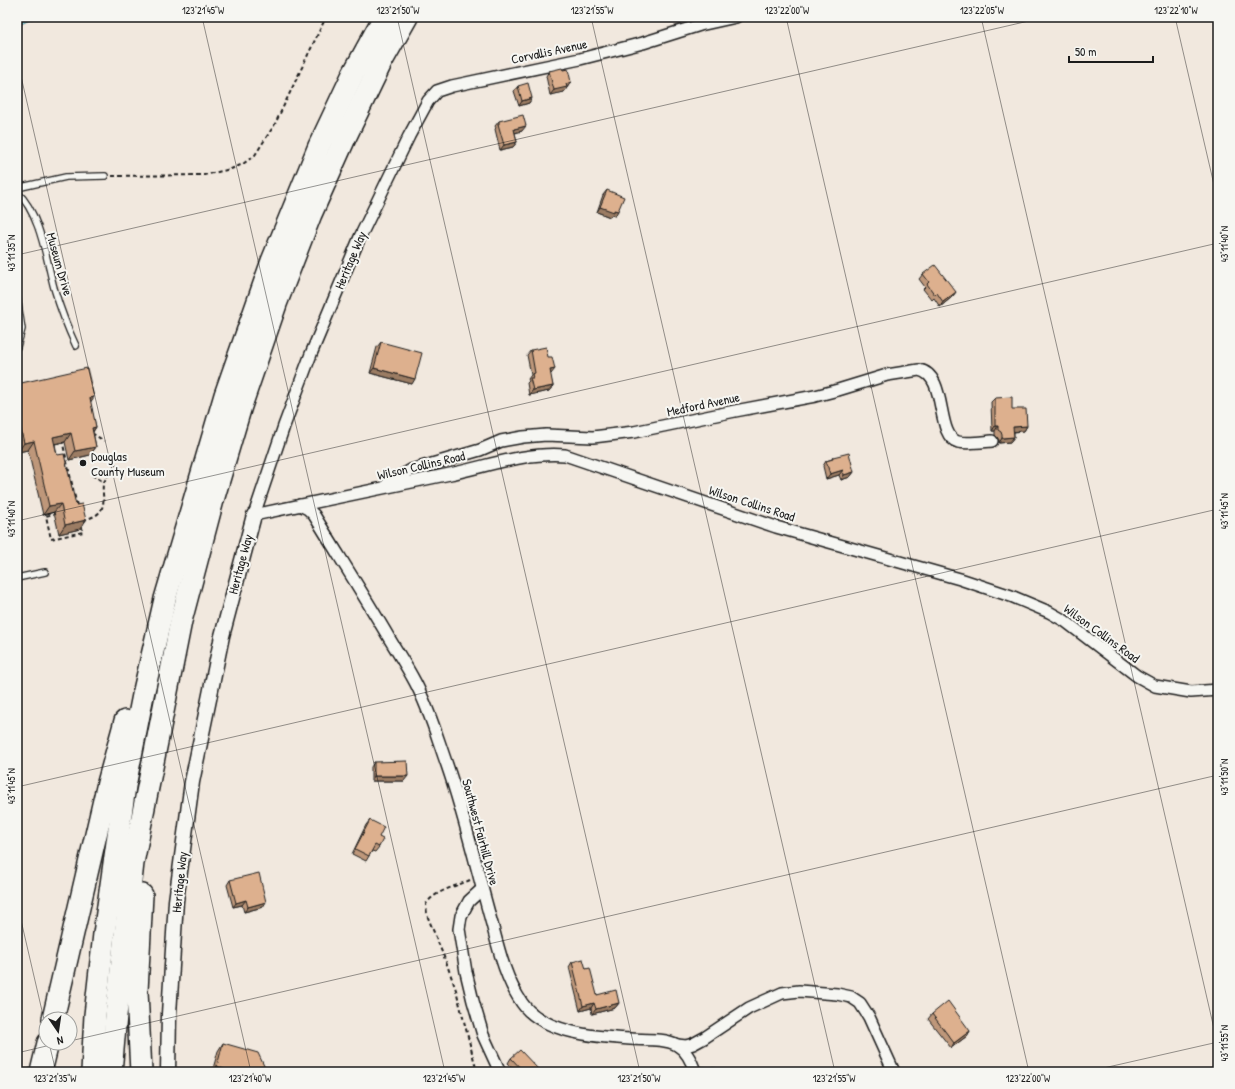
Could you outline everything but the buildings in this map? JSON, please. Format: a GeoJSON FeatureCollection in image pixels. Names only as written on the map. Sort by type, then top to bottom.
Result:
{"type":"FeatureCollection","features":[{"type":"Feature","properties":{"kind":"highway"},"geometry":{"type":"LineString","coordinates":[[55,1011],[107,790],[133,691],[165,599],[225,395],[272,261],[319,146],[353,74],[384,17]]}},
{"type":"Feature","properties":{"kind":"highway"},"geometry":{"type":"LineString","coordinates":[[111,1072],[133,863],[181,621],[213,500],[241,406],[276,304],[311,214],[382,61],[407,17]]}},
{"type":"Feature","properties":{"kind":"highway"},"geometry":{"type":"LineString","coordinates":[[92,1072],[95,1015],[104,934],[125,786],[165,599]]}},
{"type":"Feature","properties":{"kind":"highway"},"geometry":{"type":"LineString","coordinates":[[141,1072],[137,991],[141,903],[150,779]]}},
{"type":"Feature","properties":{"kind":"highway"},"geometry":{"type":"LineString","coordinates":[[41,1072],[46,1051]]}},
{"type":"Feature","properties":{"kind":"street","name":"Corvallis Avenue"},"geometry":{"type":"LineString","coordinates":[[437,92],[452,86],[580,59],[636,45],[700,25],[736,17]]}},
{"type":"Feature","properties":{"kind":"street","name":"Heritage Way"},"geometry":{"type":"LineString","coordinates":[[168,1072],[169,1014],[176,901],[192,782],[222,636],[254,515],[284,426],[311,354],[360,237],[409,136],[428,101],[437,92]]}},
{"type":"Feature","properties":{"kind":"street","name":"Medford Avenue"},"geometry":{"type":"LineString","coordinates":[[378,489],[411,470],[480,450],[500,441],[546,435],[587,437],[634,432],[815,396],[888,375],[919,370],[923,370],[933,380],[940,402],[945,426],[951,438],[957,442],[992,442]]}},
{"type":"Feature","properties":{"kind":"street","name":"Wilson Collins Road"},"geometry":{"type":"LineString","coordinates":[[254,515],[451,474],[498,461],[549,454],[565,455],[776,527],[960,579],[1011,596],[1049,612],[1065,621],[1137,676],[1155,686],[1190,692],[1218,690]]}},
{"type":"Feature","properties":{"kind":"street","name":"Southwest Fairhill Drive"},"geometry":{"type":"LineString","coordinates":[[300,505],[308,509],[314,516],[368,602],[415,683],[426,707],[448,767],[466,826],[500,953],[513,989],[521,1002],[536,1018],[564,1029],[593,1036],[656,1040],[677,1045]]}},
{"type":"Feature","properties":{"kind":"street"},"geometry":{"type":"LineString","coordinates":[[482,889],[469,901],[461,916],[459,929],[472,1001],[483,1035],[500,1072]]}},
{"type":"Feature","properties":{"kind":"street"},"geometry":{"type":"LineString","coordinates":[[677,1045],[686,1046],[693,1044],[749,1008],[782,993],[799,990],[837,994],[851,997],[860,1003],[869,1017],[894,1072]]}},
{"type":"Feature","properties":{"kind":"street"},"geometry":{"type":"LineString","coordinates":[[677,1045],[686,1053],[695,1071]]}},
{"type":"Feature","properties":{"kind":"lane"},"geometry":{"type":"LineString","coordinates":[[17,188],[66,177],[105,176]]}},
{"type":"Feature","properties":{"kind":"lane","name":"Museum Drive"},"geometry":{"type":"LineString","coordinates":[[17,192],[29,206],[37,222],[62,312],[76,346]]}},
{"type":"Feature","properties":{"kind":"lane"},"geometry":{"type":"LineString","coordinates":[[17,297],[22,329],[17,347]]}},
{"type":"Feature","properties":{"kind":"lane"},"geometry":{"type":"LineString","coordinates":[[17,578],[45,572]]}},
{"type":"Feature","properties":{"kind":"lane"},"geometry":{"type":"LineString","coordinates":[[695,1071],[717,1072]]}},
{"type":"Feature","properties":{"kind":"path"},"geometry":{"type":"LineString","coordinates":[[105,176],[204,175],[231,169],[243,164],[254,155],[275,124],[326,17]]}},
{"type":"Feature","properties":{"kind":"path"},"geometry":{"type":"LineString","coordinates":[[89,431],[104,441]]}},
{"type":"Feature","properties":{"kind":"path"},"geometry":{"type":"LineString","coordinates":[[61,438],[77,509]]}},
{"type":"Feature","properties":{"kind":"path"},"geometry":{"type":"LineString","coordinates":[[58,513],[46,516],[51,539],[83,532],[80,520],[92,518],[102,509],[104,502],[104,482],[116,464]]}},
{"type":"Feature","properties":{"kind":"path"},"geometry":{"type":"LineString","coordinates":[[92,474],[104,482]]}},
{"type":"Feature","properties":{"kind":"water"},"geometry":{"type":"Polygon","coordinates":[[[17,17],[36,17],[17,26],[17,17]]]}},
{"type":"Feature","properties":{"kind":"place","name":"Douglas County Museum"},"geometry":{"type":"Point","coordinates":[83,463]}}]}
